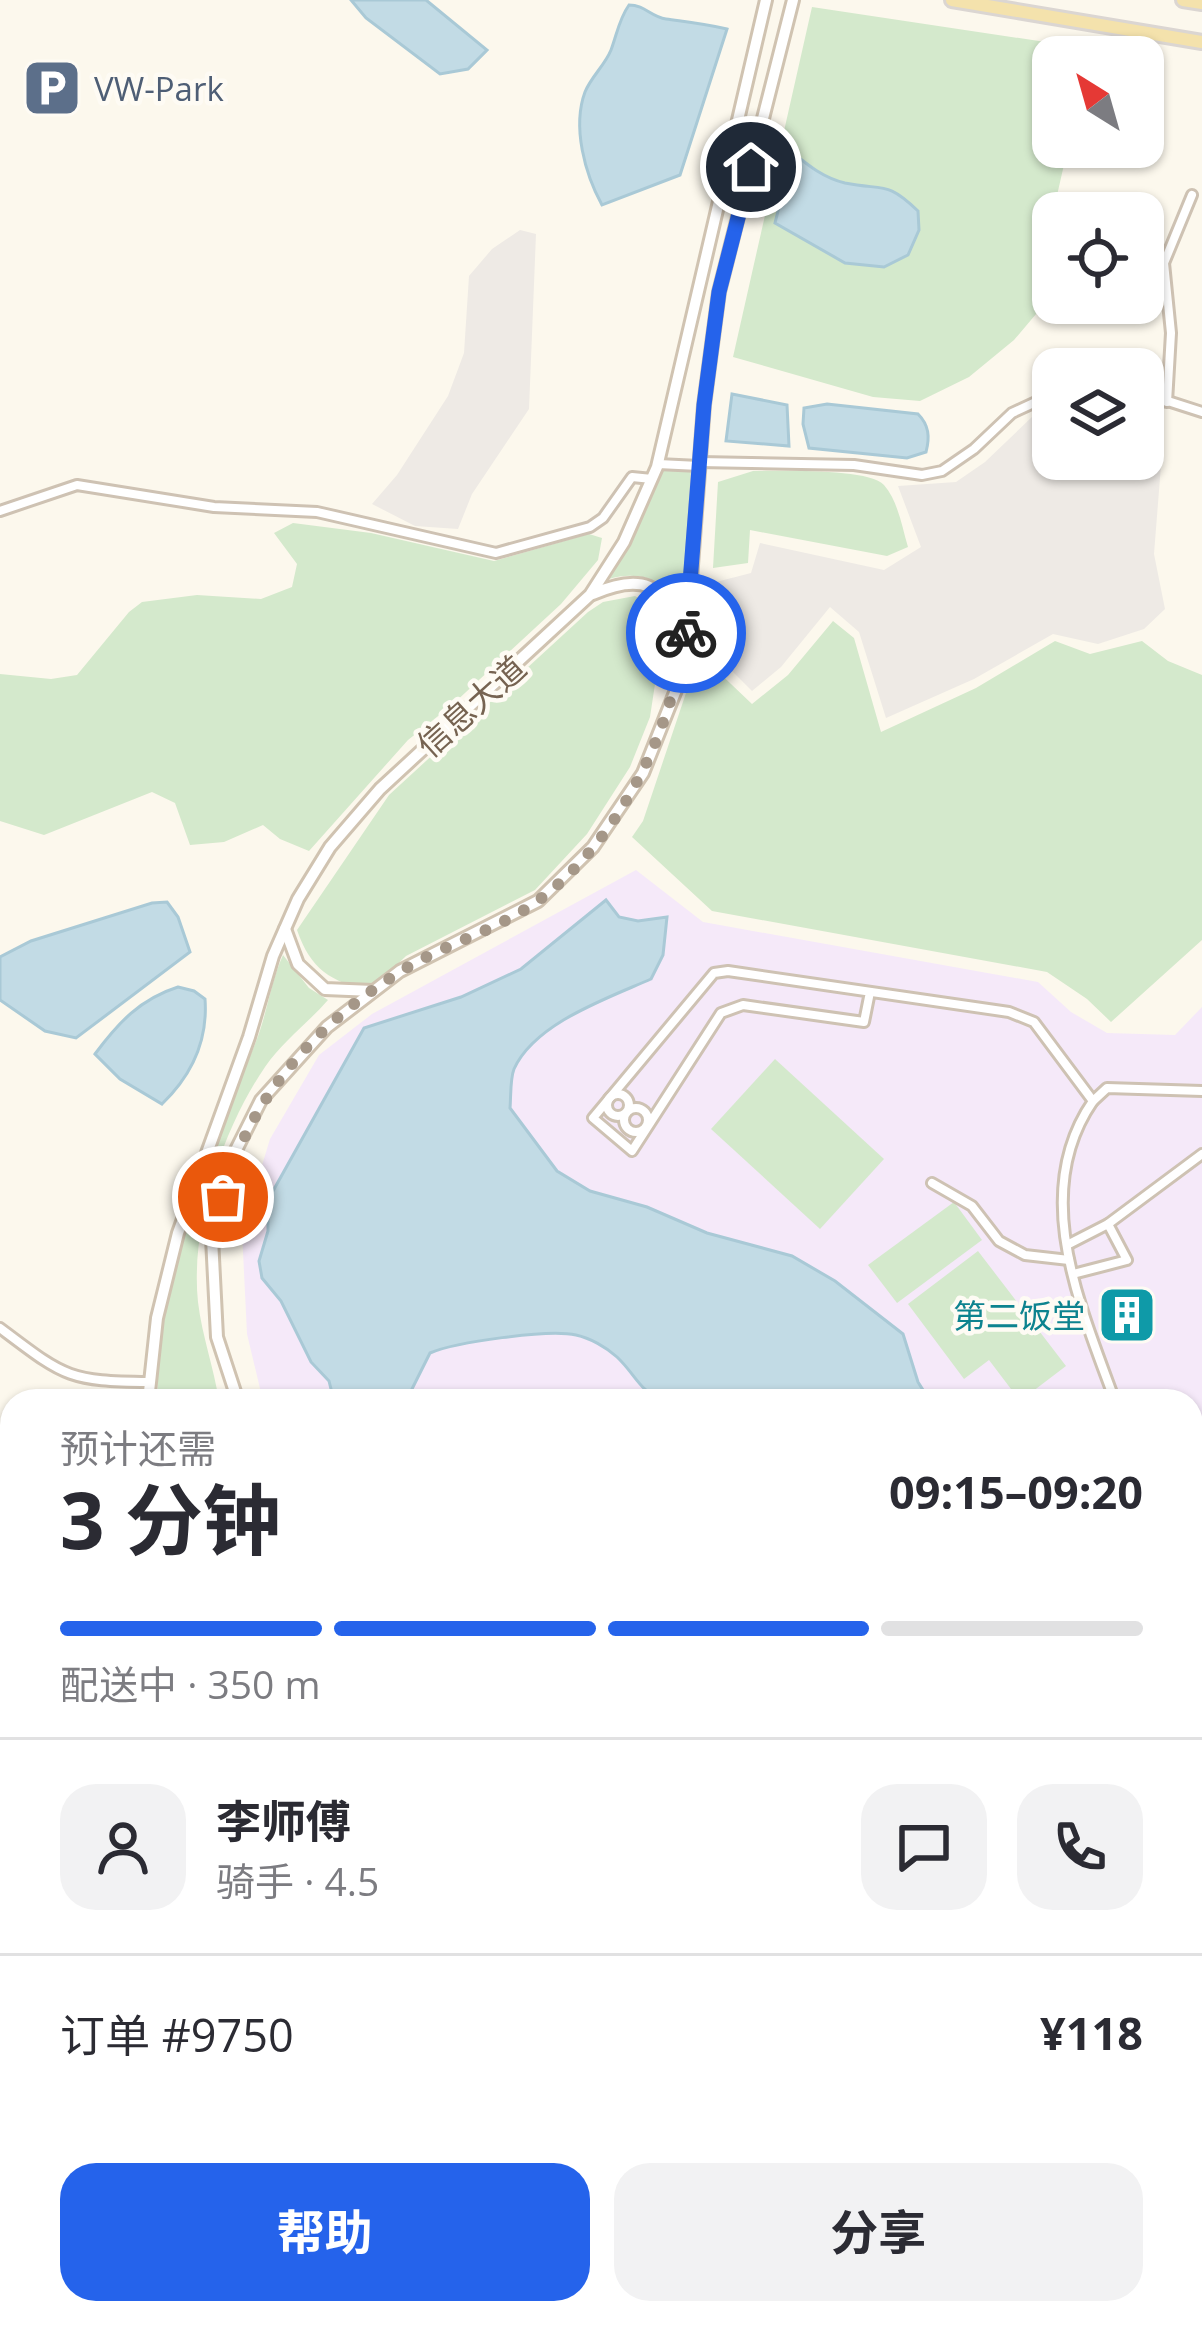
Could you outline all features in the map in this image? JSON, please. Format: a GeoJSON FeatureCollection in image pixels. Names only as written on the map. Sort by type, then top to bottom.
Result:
{"type":"FeatureCollection","features":[{"type":"Feature","properties":{"kind":"main road","name":"信息大道"},"geometry":{"type":"LineString","coordinates":[[149,1389],[157,1318],[178,1233],[298,898],[331,847],[380,789],[590,595],[624,542],[658,464],[766,0]]}},
{"type":"Feature","properties":{"kind":"main road"},"geometry":{"type":"LineString","coordinates":[[234,1389],[217,1336],[212,1238],[233,1156],[261,1100],[327,1027],[400,971],[538,901],[593,847],[643,773],[678,685],[719,292],[793,0]]}},
{"type":"Feature","properties":{"kind":"main road"},"geometry":{"type":"LineString","coordinates":[[952,0],[1202,42]]}},
{"type":"Feature","properties":{"kind":"main road"},"geometry":{"type":"LineString","coordinates":[[1183,0],[1202,3]]}},
{"type":"Feature","properties":{"kind":"main road"},"geometry":{"type":"LineString","coordinates":[[590,595],[625,580],[654,588],[673,606],[686,634]]}},
{"type":"Feature","properties":{"kind":"main road"},"geometry":{"type":"LineString","coordinates":[[285,929],[298,964],[325,989],[374,991]]}},
{"type":"Feature","properties":{"kind":"street"},"geometry":{"type":"LineString","coordinates":[[1167,402],[1171,333],[1164,263],[1192,195]]}},
{"type":"Feature","properties":{"kind":"street"},"geometry":{"type":"LineString","coordinates":[[1164,401],[1202,412]]}},
{"type":"Feature","properties":{"kind":"street"},"geometry":{"type":"LineString","coordinates":[[658,464],[854,465],[922,476],[942,471],[1012,413],[1032,404]]}},
{"type":"Feature","properties":{"kind":"street"},"geometry":{"type":"LineString","coordinates":[[0,511],[77,485],[214,507],[317,512],[496,553],[590,527],[603,518],[632,477],[652,479]]}},
{"type":"Feature","properties":{"kind":"street"},"geometry":{"type":"LineString","coordinates":[[870,992],[864,1022],[743,1005],[722,1013],[632,1151],[593,1118],[714,973],[728,971],[1022,1014],[1034,1022],[1094,1101]]}},
{"type":"Feature","properties":{"kind":"street"},"geometry":{"type":"LineString","coordinates":[[1110,1389],[1066,1245],[1060,1198],[1068,1153],[1081,1118],[1107,1088],[1202,1091]]}},
{"type":"Feature","properties":{"kind":"street"},"geometry":{"type":"LineString","coordinates":[[646,1129],[634,1133],[627,1129],[626,1113],[629,1106],[625,1096],[609,1098],[607,1109],[612,1115],[626,1113],[637,1108],[644,1111],[649,1121],[646,1129]]}},
{"type":"Feature","properties":{"kind":"street"},"geometry":{"type":"LineString","coordinates":[[1066,1245],[1108,1224],[1202,1154]]}},
{"type":"Feature","properties":{"kind":"street"},"geometry":{"type":"LineString","coordinates":[[932,1183],[972,1206],[999,1241],[1025,1256],[1069,1260]]}},
{"type":"Feature","properties":{"kind":"street"},"geometry":{"type":"LineString","coordinates":[[1073,1274],[1127,1260],[1108,1224]]}},
{"type":"Feature","properties":{"kind":"street"},"geometry":{"type":"LineString","coordinates":[[0,1328],[58,1372],[87,1381],[149,1382]]}},
{"type":"Feature","properties":{"kind":"shaded area"},"geometry":{"type":"Polygon","coordinates":[[[520,230],[536,234],[529,409],[472,494],[458,529],[415,526],[372,504],[397,475],[448,396],[464,353],[469,276],[492,249],[520,230]]]}},
{"type":"Feature","properties":{"kind":"shaded area"},"geometry":{"type":"Polygon","coordinates":[[[1032,417],[1032,480],[1160,480],[1154,554],[1165,609],[1144,629],[1098,644],[1053,634],[974,679],[886,718],[859,632],[830,607],[781,667],[752,691],[714,653],[716,582],[751,573],[760,543],[884,570],[921,547],[898,486],[956,482],[985,462],[1032,417]]]}},
{"type":"Feature","properties":{"kind":"shaded area"},"geometry":{"type":"Polygon","coordinates":[[[636,870],[703,922],[1038,982],[1071,1012],[1107,1033],[1175,1035],[1202,1007],[1202,1389],[260,1389],[247,1334],[242,1231],[270,1139],[319,1055],[372,1014],[636,870]]]}},
{"type":"Feature","properties":{"kind":"green space"},"geometry":{"type":"Polygon","coordinates":[[[812,7],[1032,40],[1032,168],[1063,168],[1058,192],[1032,192],[1032,319],[1014,340],[969,377],[920,401],[873,397],[733,357],[812,7]]]}},
{"type":"Feature","properties":{"kind":"green space"},"geometry":{"type":"Polygon","coordinates":[[[663,471],[691,471],[683,610],[669,591],[651,580],[609,579],[663,471]]]}},
{"type":"Feature","properties":{"kind":"green space"},"geometry":{"type":"Polygon","coordinates":[[[753,471],[822,472],[875,480],[893,499],[908,547],[887,556],[750,530],[748,563],[713,568],[718,482],[753,471]]]}},
{"type":"Feature","properties":{"kind":"green space"},"geometry":{"type":"Polygon","coordinates":[[[293,523],[371,533],[494,561],[589,534],[602,538],[598,560],[561,604],[408,740],[309,851],[280,839],[263,825],[224,842],[190,845],[175,803],[152,792],[44,835],[0,821],[0,674],[51,679],[77,675],[142,602],[197,595],[261,599],[292,587],[297,564],[274,533],[293,523]]]}},
{"type":"Feature","properties":{"kind":"green space"},"geometry":{"type":"Polygon","coordinates":[[[635,596],[656,609],[662,638],[650,717],[630,767],[587,834],[535,890],[406,956],[370,991],[324,972],[297,930],[389,795],[588,612],[603,602],[635,596]]]}},
{"type":"Feature","properties":{"kind":"green space"},"geometry":{"type":"Polygon","coordinates":[[[833,621],[854,638],[881,732],[976,688],[1055,641],[1090,654],[1142,641],[1168,661],[1202,675],[1202,940],[1111,1022],[1047,972],[712,911],[632,837],[643,821],[689,684],[710,664],[752,704],[788,675],[833,621]]]}},
{"type":"Feature","properties":{"kind":"green space"},"geometry":{"type":"Polygon","coordinates":[[[283,955],[309,988],[328,1000],[265,1067],[236,1119],[213,1179],[197,1273],[200,1315],[216,1389],[158,1389],[164,1313],[188,1219],[259,1033],[283,955]]]}},
{"type":"Feature","properties":{"kind":"green space"},"geometry":{"type":"Polygon","coordinates":[[[775,1059],[884,1159],[820,1229],[711,1129],[775,1059]]]}},
{"type":"Feature","properties":{"kind":"green space"},"geometry":{"type":"Polygon","coordinates":[[[954,1202],[982,1240],[897,1303],[868,1265],[954,1202]]]}},
{"type":"Feature","properties":{"kind":"green space"},"geometry":{"type":"Polygon","coordinates":[[[978,1251],[1066,1366],[1036,1389],[1011,1389],[989,1360],[964,1379],[908,1304],[978,1251]]]}},
{"type":"Feature","properties":{"kind":"water"},"geometry":{"type":"Polygon","coordinates":[[[351,0],[426,0],[487,50],[468,69],[440,74],[366,18],[351,0]]]}},
{"type":"Feature","properties":{"kind":"water"},"geometry":{"type":"Polygon","coordinates":[[[629,5],[661,18],[727,29],[680,175],[602,205],[582,150],[581,106],[629,5]]]}},
{"type":"Feature","properties":{"kind":"water"},"geometry":{"type":"Polygon","coordinates":[[[793,153],[830,178],[884,188],[907,201],[918,211],[919,230],[908,255],[884,267],[845,263],[775,223],[793,153]]]}},
{"type":"Feature","properties":{"kind":"water"},"geometry":{"type":"Polygon","coordinates":[[[732,394],[787,405],[789,446],[726,441],[732,394]]]}},
{"type":"Feature","properties":{"kind":"water"},"geometry":{"type":"Polygon","coordinates":[[[827,404],[918,414],[928,432],[926,452],[907,458],[809,448],[804,408],[827,404]]]}},
{"type":"Feature","properties":{"kind":"water"},"geometry":{"type":"Polygon","coordinates":[[[606,900],[619,917],[638,921],[667,917],[663,955],[651,979],[574,1014],[538,1038],[514,1069],[510,1108],[557,1171],[590,1191],[647,1207],[707,1233],[792,1256],[835,1281],[903,1334],[922,1389],[645,1389],[623,1363],[587,1338],[545,1334],[430,1353],[412,1389],[331,1389],[311,1362],[281,1301],[262,1278],[259,1261],[268,1231],[268,1200],[364,1028],[461,997],[521,969],[606,900]]]}},
{"type":"Feature","properties":{"kind":"water"},"geometry":{"type":"Polygon","coordinates":[[[167,902],[178,917],[190,952],[76,1038],[45,1031],[0,1000],[0,957],[31,941],[167,902]]]}},
{"type":"Feature","properties":{"kind":"water"},"geometry":{"type":"Polygon","coordinates":[[[178,987],[205,999],[204,1029],[190,1069],[162,1104],[120,1079],[95,1054],[131,1013],[178,987]]]}},
{"type":"Feature","properties":{"kind":"way so far"},"geometry":{"type":"LineString","coordinates":[[223,1197],[233,1156],[261,1100],[327,1027],[400,971],[538,901],[593,847],[643,773],[678,685],[686,633]]}},
{"type":"Feature","properties":{"kind":"place","name":"VW-Park"},"geometry":{"type":"Point","coordinates":[52,88]}},
{"type":"Feature","properties":{"kind":"place","name":"第二饭堂"},"geometry":{"type":"Point","coordinates":[1127,1315]}},
{"type":"Feature","properties":{"kind":"route"},"geometry":{"type":"LineString","coordinates":[[686,633],[704,405],[719,292],[751,167]]}}]}
